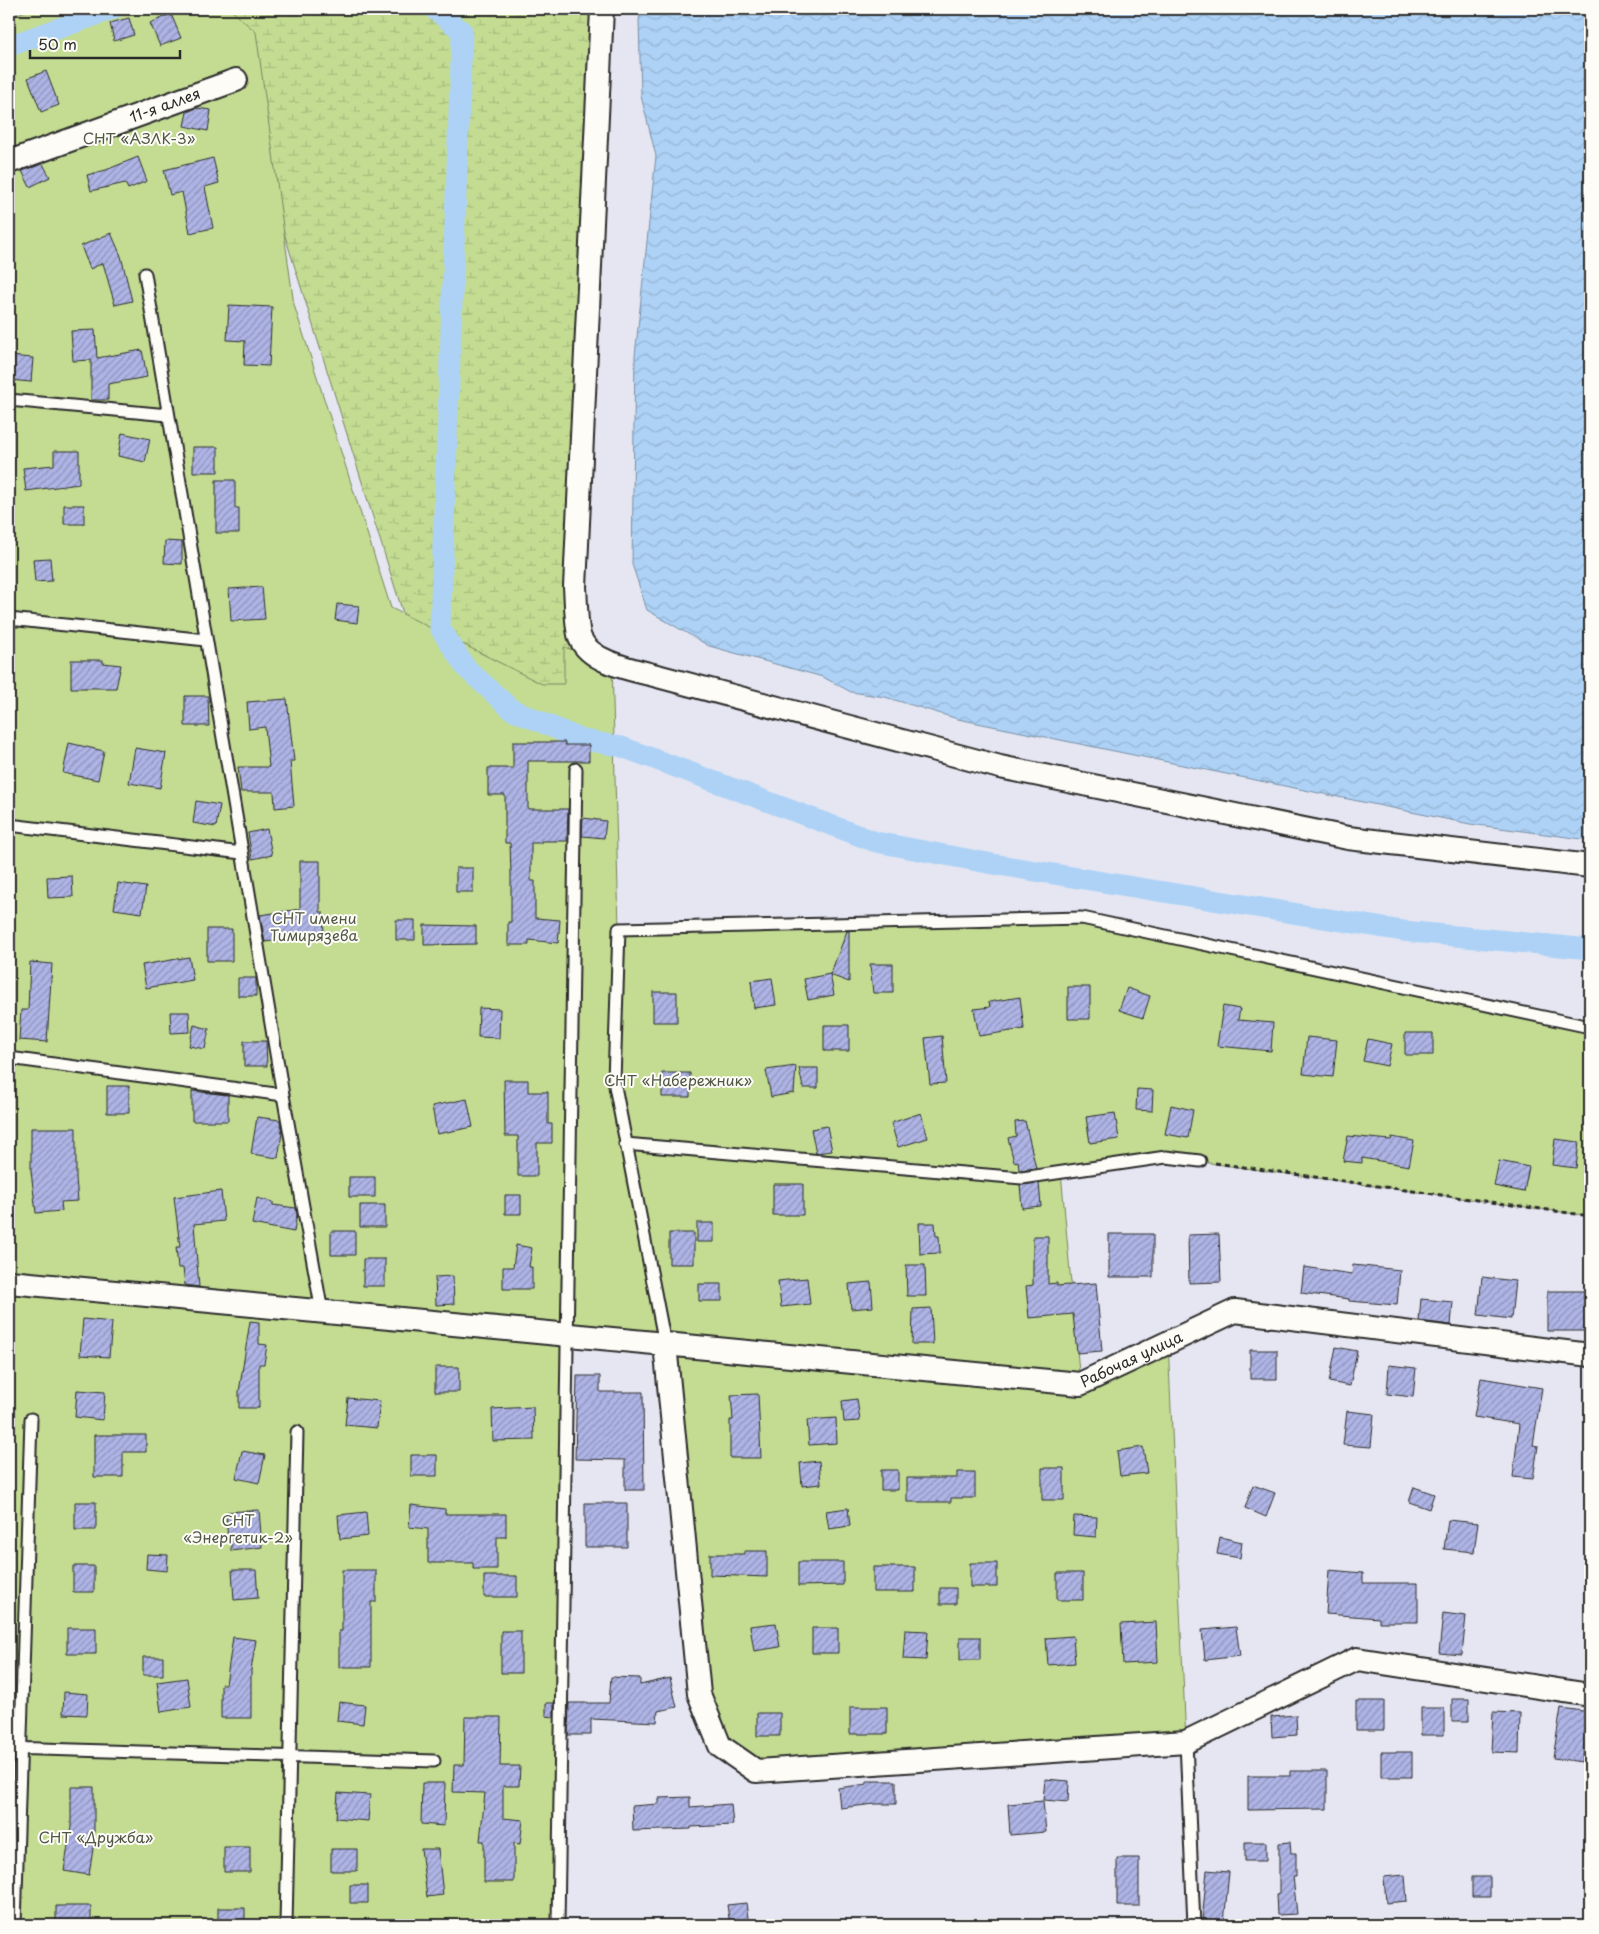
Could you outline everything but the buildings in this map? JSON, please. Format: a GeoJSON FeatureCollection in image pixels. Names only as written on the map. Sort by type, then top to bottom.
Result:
{"type":"FeatureCollection","features":[{"type":"Feature","properties":{"kind":"street"},"geometry":{"type":"LineString","coordinates":[[602,9],[575,587],[579,637],[592,655],[661,678],[1000,767],[1348,838],[1590,866]]}},
{"type":"Feature","properties":{"kind":"street","name":"11-я аллея"},"geometry":{"type":"LineString","coordinates":[[9,162],[236,80]]}},
{"type":"Feature","properties":{"kind":"street","name":"Рабочая улица"},"geometry":{"type":"LineString","coordinates":[[9,1282],[1080,1384],[1235,1311],[1590,1355]]}},
{"type":"Feature","properties":{"kind":"street"},"geometry":{"type":"LineString","coordinates":[[665,1344],[699,1694],[720,1746],[756,1771],[1186,1742],[1357,1659],[1590,1695]]}},
{"type":"Feature","properties":{"kind":"lane"},"geometry":{"type":"LineString","coordinates":[[145,274],[283,1095],[322,1312]]}},
{"type":"Feature","properties":{"kind":"lane"},"geometry":{"type":"LineString","coordinates":[[9,400],[168,415]]}},
{"type":"Feature","properties":{"kind":"lane"},"geometry":{"type":"LineString","coordinates":[[9,619],[206,640]]}},
{"type":"Feature","properties":{"kind":"lane"},"geometry":{"type":"LineString","coordinates":[[558,1925],[576,769]]}},
{"type":"Feature","properties":{"kind":"lane"},"geometry":{"type":"LineString","coordinates":[[9,825],[242,853]]}},
{"type":"Feature","properties":{"kind":"lane"},"geometry":{"type":"LineString","coordinates":[[665,1344],[614,1081],[619,930],[1082,918],[1590,1027]]}},
{"type":"Feature","properties":{"kind":"lane"},"geometry":{"type":"LineString","coordinates":[[9,1058],[283,1095]]}},
{"type":"Feature","properties":{"kind":"lane"},"geometry":{"type":"LineString","coordinates":[[625,1144],[1022,1178],[1166,1157],[1200,1161]]}},
{"type":"Feature","properties":{"kind":"lane"},"geometry":{"type":"LineString","coordinates":[[15,1925],[14,1748],[31,1419]]}},
{"type":"Feature","properties":{"kind":"lane"},"geometry":{"type":"LineString","coordinates":[[286,1925],[297,1432]]}},
{"type":"Feature","properties":{"kind":"lane"},"geometry":{"type":"LineString","coordinates":[[1186,1742],[1194,1925]]}},
{"type":"Feature","properties":{"kind":"lane"},"geometry":{"type":"LineString","coordinates":[[14,1748],[434,1760]]}},
{"type":"Feature","properties":{"kind":"path"},"geometry":{"type":"LineString","coordinates":[[1200,1161],[1590,1216]]}},
{"type":"Feature","properties":{"kind":"green space"},"geometry":{"type":"Polygon","coordinates":[[[31,9],[230,9],[256,32],[294,305],[391,608],[542,684],[564,684],[564,647],[612,663],[619,929],[1082,918],[1590,1027],[1590,1216],[1166,1157],[1061,1172],[1080,1383],[1168,1342],[1186,1742],[756,1771],[720,1746],[699,1694],[665,1345],[567,1335],[558,1925],[9,1925],[9,17],[31,9]]]}},
{"type":"Feature","properties":{"kind":"green space"},"geometry":{"type":"Polygon","coordinates":[[[214,9],[591,9],[574,710],[418,661],[214,9]]]}},
{"type":"Feature","properties":{"kind":"water"},"geometry":{"type":"Polygon","coordinates":[[[641,9],[1590,9],[1590,840],[1470,824],[958,719],[885,697],[851,692],[823,677],[709,646],[647,610],[632,564],[635,356],[656,156],[641,96],[639,20],[641,9]]]}},
{"type":"Feature","properties":{"kind":"waterway"},"geometry":{"type":"LineString","coordinates":[[9,46],[113,9]]}},
{"type":"Feature","properties":{"kind":"waterway"},"geometry":{"type":"LineString","coordinates":[[434,9],[462,31],[440,628],[466,668],[511,709],[580,739],[622,747],[876,842],[993,864],[1403,931],[1590,949]]}},
{"type":"Feature","properties":{"kind":"park label","name":"СНТ «АЗЛК-3»"},"geometry":{"type":"Point","coordinates":[139,139]}},
{"type":"Feature","properties":{"kind":"park label","name":"СНТ имени Тимирязева"},"geometry":{"type":"Point","coordinates":[314,928]}},
{"type":"Feature","properties":{"kind":"park label","name":"СНТ «Набережник»"},"geometry":{"type":"Point","coordinates":[678,1081]}},
{"type":"Feature","properties":{"kind":"park label","name":"СНТ «Энергетик-2»"},"geometry":{"type":"Point","coordinates":[238,1530]}},
{"type":"Feature","properties":{"kind":"park label","name":"СНТ «Дружба»"},"geometry":{"type":"Point","coordinates":[96,1838]}}]}
